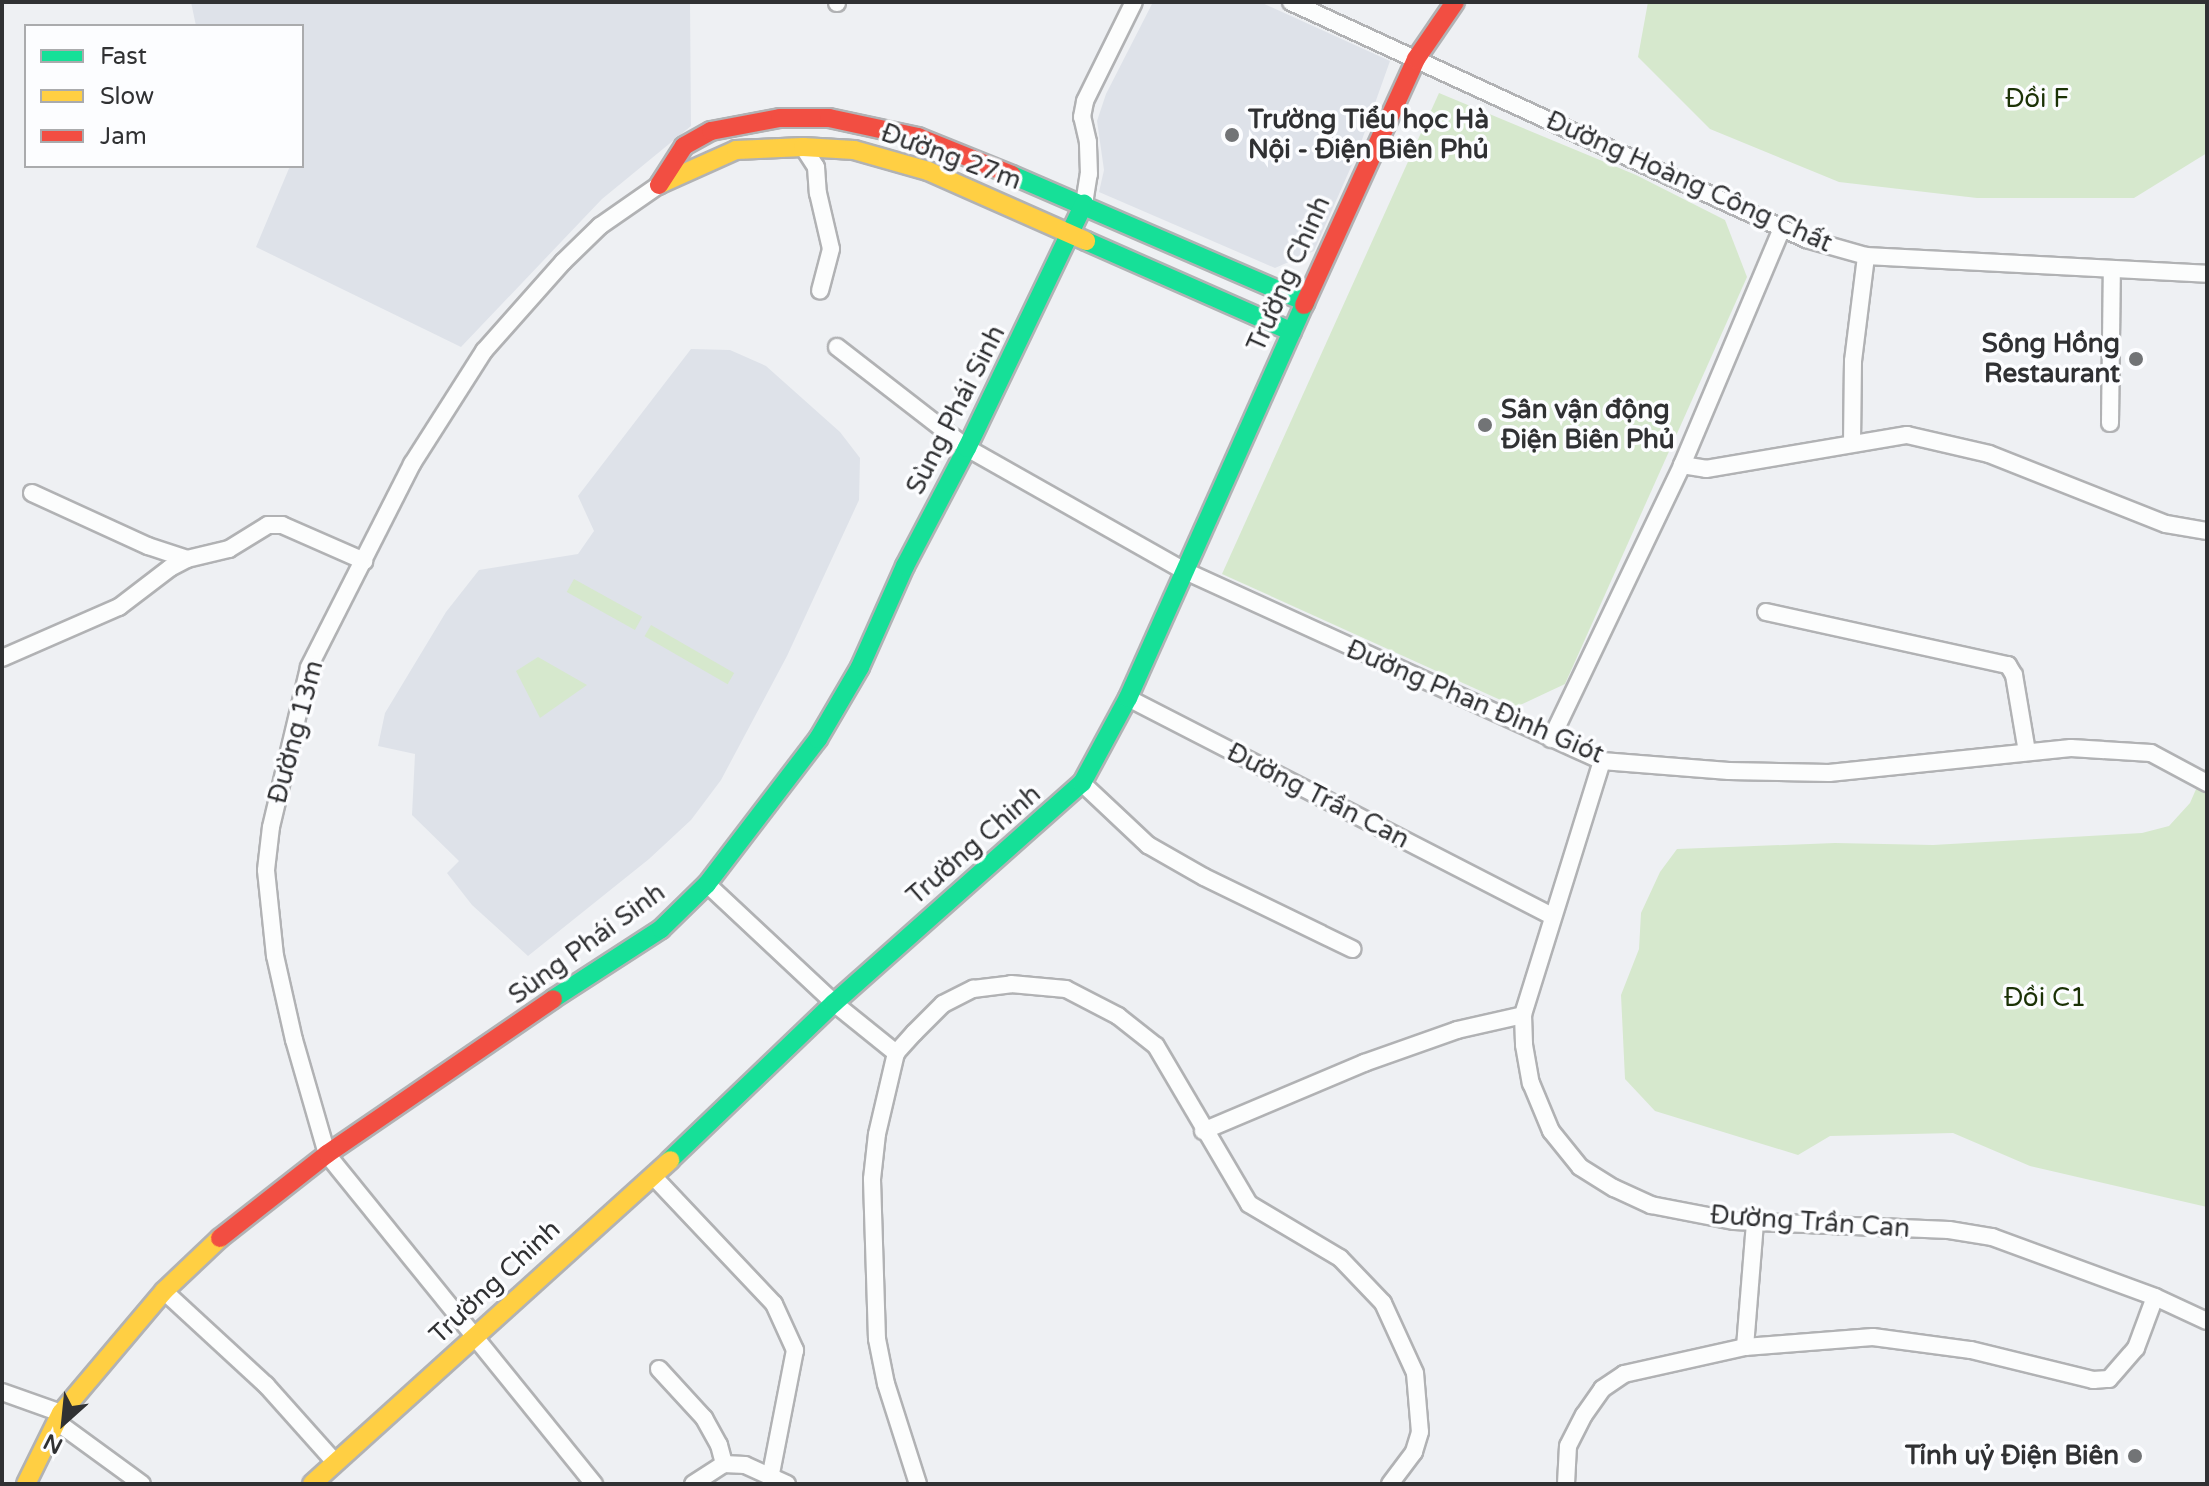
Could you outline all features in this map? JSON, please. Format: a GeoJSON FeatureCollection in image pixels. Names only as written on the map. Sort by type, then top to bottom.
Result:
{"type":"FeatureCollection","features":[{"type":"Feature","properties":{"kind":"street"},"geometry":{"type":"LineString","coordinates":[[1084,204],[1089,174],[1088,142],[1082,117],[1085,101],[1134,2]]}},
{"type":"Feature","properties":{"kind":"street","name":"Đường Hoàng Công Chất"},"geometry":{"type":"LineString","coordinates":[[1291,2],[1806,239],[1866,256],[2207,274]]}},
{"type":"Feature","properties":{"kind":"street","name":"Trường Chinh"},"geometry":{"type":"LineString","coordinates":[[312,1484],[334,1461],[476,1339],[618,1204],[653,1176],[834,1003],[1082,783],[1128,698],[1183,570],[1416,59],[1455,2]]}},
{"type":"Feature","properties":{"kind":"street","name":"Đường 27m"},"geometry":{"type":"LineString","coordinates":[[659,185],[684,146],[711,131],[780,118],[829,118],[918,137],[1084,204],[1306,302]]}},
{"type":"Feature","properties":{"kind":"street"},"geometry":{"type":"LineString","coordinates":[[803,147],[816,167],[818,193],[831,249],[820,291]]}},
{"type":"Feature","properties":{"kind":"street","name":"Đường 27m"},"geometry":{"type":"LineString","coordinates":[[659,185],[736,150],[803,147],[854,150],[914,166],[1292,332]]}},
{"type":"Feature","properties":{"kind":"street","name":"Đường 13m"},"geometry":{"type":"LineString","coordinates":[[594,1484],[327,1154],[294,1040],[275,956],[266,870],[271,827],[309,667],[412,464],[484,351],[600,226],[659,185]]}},
{"type":"Feature","properties":{"kind":"street","name":"Sùng Phái Sinh"},"geometry":{"type":"LineString","coordinates":[[26,1484],[59,1417],[164,1291],[239,1220],[327,1154],[594,971],[661,929],[707,884],[818,739],[860,667],[905,566],[967,448],[1084,204]]}},
{"type":"Feature","properties":{"kind":"street"},"geometry":{"type":"LineString","coordinates":[[1551,739],[1682,465],[1782,228]]}},
{"type":"Feature","properties":{"kind":"street"},"geometry":{"type":"LineString","coordinates":[[1163,274],[1175,245]]}},
{"type":"Feature","properties":{"kind":"street"},"geometry":{"type":"LineString","coordinates":[[1852,443],[1853,361],[1866,256]]}},
{"type":"Feature","properties":{"kind":"street"},"geometry":{"type":"LineString","coordinates":[[2110,423],[2112,269]]}},
{"type":"Feature","properties":{"kind":"street","name":"Đường Phan Đình Giót"},"geometry":{"type":"LineString","coordinates":[[837,347],[967,448],[1183,570],[1602,761],[1729,771],[1829,773],[2071,748],[2151,753],[2207,783]]}},
{"type":"Feature","properties":{"kind":"street"},"geometry":{"type":"LineString","coordinates":[[1682,465],[1706,469],[1907,435],[1942,440],[1989,454],[2166,524],[2207,531]]}},
{"type":"Feature","properties":{"kind":"street"},"geometry":{"type":"LineString","coordinates":[[32,493],[148,546],[187,559]]}},
{"type":"Feature","properties":{"kind":"street"},"geometry":{"type":"LineString","coordinates":[[2,658],[119,607],[187,559],[229,549],[275,524],[364,561]]}},
{"type":"Feature","properties":{"kind":"street"},"geometry":{"type":"LineString","coordinates":[[1766,612],[1998,660],[2008,665],[2014,675],[2027,752]]}},
{"type":"Feature","properties":{"kind":"street","name":"Đường Trần Can"},"geometry":{"type":"LineString","coordinates":[[1128,698],[1552,916]]}},
{"type":"Feature","properties":{"kind":"street","name":"Đường Trần Can"},"geometry":{"type":"LineString","coordinates":[[1602,761],[1523,1015],[1524,1045],[1531,1083],[1551,1131],[1580,1167],[1614,1188],[1651,1205],[1755,1223],[1922,1229],[1992,1237],[2155,1297],[2207,1321]]}},
{"type":"Feature","properties":{"kind":"street"},"geometry":{"type":"LineString","coordinates":[[1082,783],[1148,845],[1204,877],[1352,949]]}},
{"type":"Feature","properties":{"kind":"street"},"geometry":{"type":"LineString","coordinates":[[707,884],[834,1003],[896,1053]]}},
{"type":"Feature","properties":{"kind":"street"},"geometry":{"type":"LineString","coordinates":[[918,1484],[886,1384],[877,1339],[872,1179],[877,1134],[896,1053],[943,1004],[973,989],[1011,984],[1066,989],[1118,1016],[1156,1046],[1203,1131],[1249,1204],[1340,1258],[1383,1303],[1415,1373],[1420,1432],[1414,1452],[1390,1484]]}},
{"type":"Feature","properties":{"kind":"street"},"geometry":{"type":"LineString","coordinates":[[1203,1131],[1364,1063],[1457,1030],[1523,1015]]}},
{"type":"Feature","properties":{"kind":"street"},"geometry":{"type":"LineString","coordinates":[[653,1176],[774,1304],[790,1336],[795,1350],[794,1368],[771,1474]]}},
{"type":"Feature","properties":{"kind":"street"},"geometry":{"type":"LineString","coordinates":[[1745,1347],[1755,1223]]}},
{"type":"Feature","properties":{"kind":"street"},"geometry":{"type":"LineString","coordinates":[[164,1291],[266,1385],[334,1461]]}},
{"type":"Feature","properties":{"kind":"street"},"geometry":{"type":"LineString","coordinates":[[1566,1484],[1568,1446],[1602,1389],[1624,1374],[1745,1347],[1873,1337],[1971,1350],[2093,1380],[2109,1379],[2136,1348],[2155,1297]]}},
{"type":"Feature","properties":{"kind":"street"},"geometry":{"type":"LineString","coordinates":[[659,1369],[704,1418],[719,1445],[724,1464]]}},
{"type":"Feature","properties":{"kind":"street"},"geometry":{"type":"LineString","coordinates":[[2,1392],[59,1417],[142,1484]]}},
{"type":"Feature","properties":{"kind":"street"},"geometry":{"type":"LineString","coordinates":[[693,1484],[724,1464],[745,1465],[771,1474],[787,1484]]}},
{"type":"Feature","properties":{"kind":"shaded area"},"geometry":{"type":"Polygon","coordinates":[[[191,2],[690,2],[691,126],[602,199],[461,347],[256,247],[289,168],[304,168],[304,24],[196,24],[191,2]]]}},
{"type":"Feature","properties":{"kind":"shaded area","name":"Trường Tiểu học Hà Nội - Điện Biên Phủ"},"geometry":{"type":"Polygon","coordinates":[[[1153,2],[1260,2],[1390,61],[1358,151],[1314,251],[1275,268],[1099,192],[1104,170],[1097,121],[1106,94],[1153,2]]]}},
{"type":"Feature","properties":{"kind":"shaded area"},"geometry":{"type":"Polygon","coordinates":[[[691,349],[730,350],[766,366],[840,432],[860,458],[859,500],[787,656],[721,780],[691,820],[649,859],[528,956],[472,905],[447,873],[459,861],[412,815],[415,754],[378,746],[385,713],[446,612],[479,570],[578,554],[594,531],[578,496],[691,349]]]}},
{"type":"Feature","properties":{"kind":"green space","name":"Đồi F"},"geometry":{"type":"Polygon","coordinates":[[[1648,2],[2207,2],[2207,153],[2134,198],[1977,198],[1839,182],[1710,129],[1638,57],[1648,2]]]}},
{"type":"Feature","properties":{"kind":"green space","name":"Sân vận động Điện Biên Phủ"},"geometry":{"type":"Polygon","coordinates":[[[1439,93],[1636,175],[1725,220],[1747,277],[1565,684],[1516,707],[1222,574],[1439,93]]]}},
{"type":"Feature","properties":{"kind":"green space"},"geometry":{"type":"Polygon","coordinates":[[[574,579],[642,617],[635,630],[567,592],[574,579]]]}},
{"type":"Feature","properties":{"kind":"green space"},"geometry":{"type":"Polygon","coordinates":[[[651,625],[734,673],[728,684],[644,636],[651,625]]]}},
{"type":"Feature","properties":{"kind":"green space"},"geometry":{"type":"Polygon","coordinates":[[[538,657],[587,685],[540,718],[516,671],[538,657]]]}},
{"type":"Feature","properties":{"kind":"green space","name":"Đồi C1"},"geometry":{"type":"Polygon","coordinates":[[[2207,764],[2207,1207],[2030,1166],[1953,1133],[1830,1136],[1798,1155],[1655,1111],[1625,1079],[1621,995],[1639,949],[1641,913],[1660,872],[1677,849],[1835,843],[1933,845],[2142,833],[2169,826],[2190,803],[2207,764]]]}},
{"type":"Feature","properties":{"kind":"traffic: fast"},"geometry":{"type":"LineString","coordinates":[[1012,175],[1306,302]]}},
{"type":"Feature","properties":{"kind":"traffic: fast"},"geometry":{"type":"LineString","coordinates":[[553,999],[661,929],[707,884],[818,739],[860,667],[905,566],[967,448],[1084,204]]}},
{"type":"Feature","properties":{"kind":"traffic: fast"},"geometry":{"type":"LineString","coordinates":[[1086,241],[1292,332]]}},
{"type":"Feature","properties":{"kind":"traffic: fast"},"geometry":{"type":"LineString","coordinates":[[670,1160],[834,1003],[1082,783],[1128,698],[1304,305]]}},
{"type":"Feature","properties":{"kind":"traffic: slow"},"geometry":{"type":"LineString","coordinates":[[660,184],[736,150],[803,147],[854,150],[928,171],[1086,241]]}},
{"type":"Feature","properties":{"kind":"traffic: slow"},"geometry":{"type":"LineString","coordinates":[[312,1484],[670,1160]]}},
{"type":"Feature","properties":{"kind":"traffic: slow"},"geometry":{"type":"LineString","coordinates":[[26,1484],[61,1413],[164,1291],[220,1238]]}},
{"type":"Feature","properties":{"kind":"traffic: jam"},"geometry":{"type":"LineString","coordinates":[[1304,305],[1416,59],[1455,2]]}},
{"type":"Feature","properties":{"kind":"traffic: jam"},"geometry":{"type":"LineString","coordinates":[[659,185],[684,146],[711,131],[780,118],[829,118],[918,137],[1012,175]]}},
{"type":"Feature","properties":{"kind":"traffic: jam"},"geometry":{"type":"LineString","coordinates":[[220,1238],[327,1154],[553,999]]}},
{"type":"Feature","properties":{"kind":"place","name":"Trường Tiểu học Hà Nội - Điện Biên Phủ"},"geometry":{"type":"Point","coordinates":[1232,135]}},
{"type":"Feature","properties":{"kind":"place","name":"Sông Hồng Restaurant"},"geometry":{"type":"Point","coordinates":[2136,359]}},
{"type":"Feature","properties":{"kind":"place","name":"Sân vận động Điện Biên Phủ"},"geometry":{"type":"Point","coordinates":[1485,425]}},
{"type":"Feature","properties":{"kind":"place","name":"Tỉnh uỷ Điện Biên"},"geometry":{"type":"Point","coordinates":[2135,1456]}}]}
